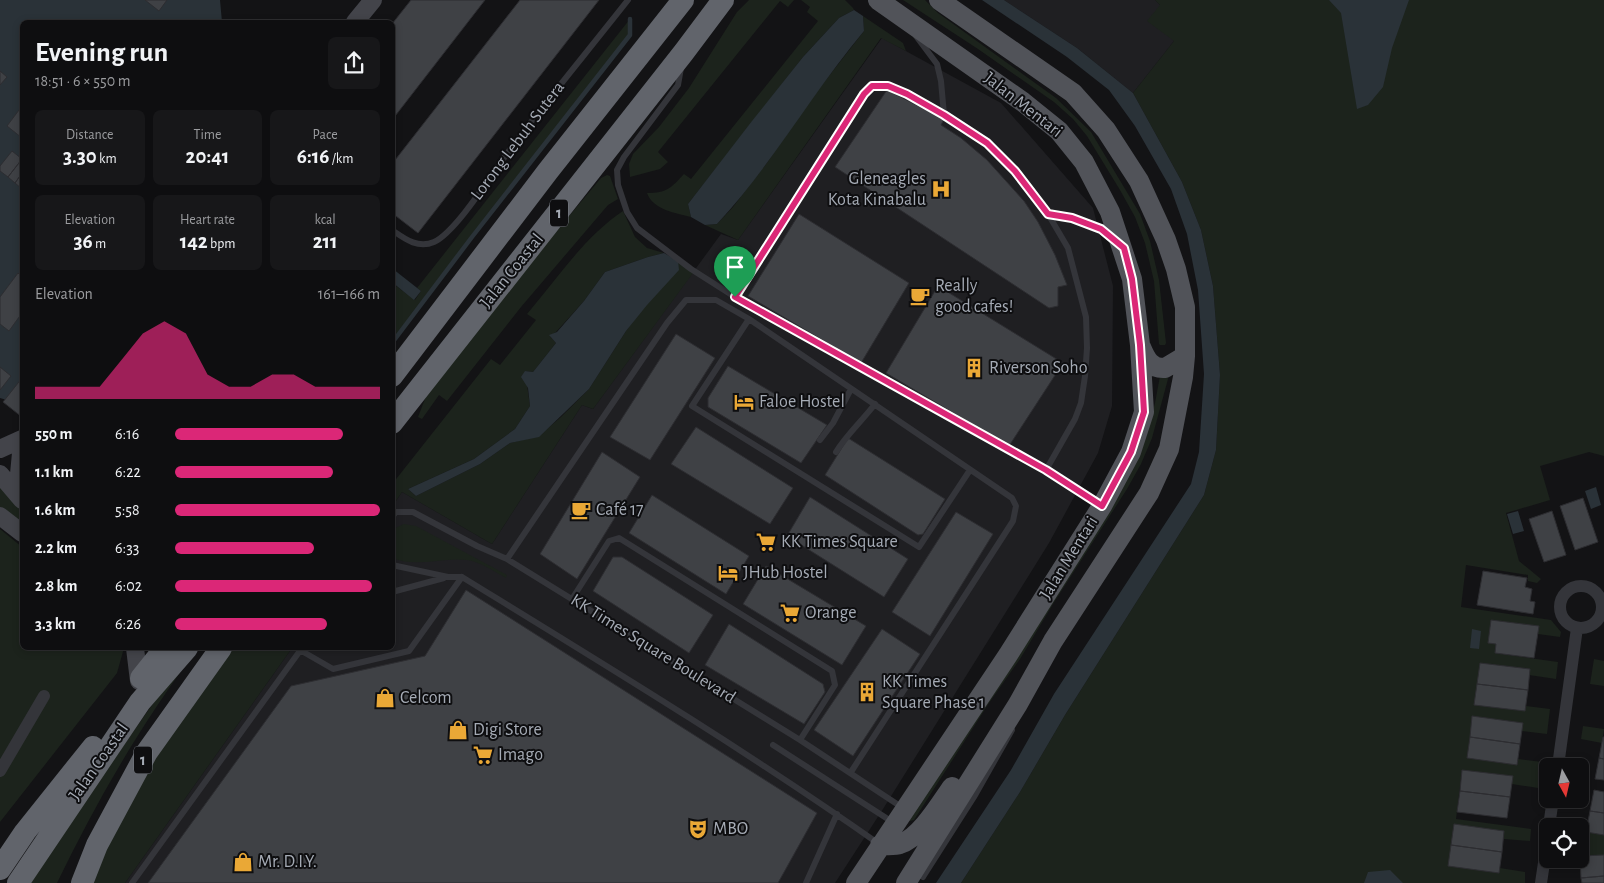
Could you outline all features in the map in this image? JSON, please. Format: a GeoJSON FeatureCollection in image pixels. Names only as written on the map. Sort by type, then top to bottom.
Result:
{"type":"FeatureCollection","features":[{"type":"Feature","properties":{"kind":"highway","name":"Jalan Coastal"},"geometry":{"type":"LineString","coordinates":[[395,372],[548,171],[683,0]]}},
{"type":"Feature","properties":{"kind":"highway","name":"Jalan Coastal"},"geometry":{"type":"LineString","coordinates":[[395,419],[723,0]]}},
{"type":"Feature","properties":{"kind":"highway","name":"Jalan Coastal"},"geometry":{"type":"LineString","coordinates":[[0,869],[36,817],[86,756],[139,681],[164,650]]}},
{"type":"Feature","properties":{"kind":"highway","name":"Jalan Coastal"},"geometry":{"type":"LineString","coordinates":[[18,883],[140,702],[185,650]]}},
{"type":"Feature","properties":{"kind":"highway","name":"Jalan Coastal"},"geometry":{"type":"LineString","coordinates":[[82,883],[97,845],[147,752],[220,650]]}},
{"type":"Feature","properties":{"kind":"main road","name":"Jalan Mentari"},"geometry":{"type":"LineString","coordinates":[[911,877],[1018,704],[1053,641],[1149,493],[1169,449],[1183,377],[1184,356],[1185,307],[1176,269],[1166,240],[1139,181],[1106,130],[1073,93],[1046,73],[979,30],[939,0]]}},
{"type":"Feature","properties":{"kind":"main road","name":"Jalan Mentari"},"geometry":{"type":"LineString","coordinates":[[856,883],[1008,655],[1102,506],[1131,452],[1144,412],[1140,345],[1132,279],[1124,248],[1110,212],[1084,162],[1059,130],[984,75],[937,26],[889,4]]}},
{"type":"Feature","properties":{"kind":"main road"},"geometry":{"type":"LineString","coordinates":[[1140,345],[1146,359],[1155,367],[1165,368],[1184,356]]}},
{"type":"Feature","properties":{"kind":"main road"},"geometry":{"type":"LineString","coordinates":[[880,845],[899,845],[923,826],[966,769],[1000,716],[1018,704]]}},
{"type":"Feature","properties":{"kind":"street"},"geometry":{"type":"LineString","coordinates":[[357,20],[373,0]]}},
{"type":"Feature","properties":{"kind":"street"},"geometry":{"type":"LineString","coordinates":[[0,449],[20,447]]}},
{"type":"Feature","properties":{"kind":"street"},"geometry":{"type":"LineString","coordinates":[[20,449],[0,474],[20,498]]}},
{"type":"Feature","properties":{"kind":"street"},"geometry":{"type":"LineString","coordinates":[[20,465],[20,480]]}},
{"type":"Feature","properties":{"kind":"street"},"geometry":{"type":"LineString","coordinates":[[3,518],[20,531]]}},
{"type":"Feature","properties":{"kind":"street"},"geometry":{"type":"LineString","coordinates":[[1559,758],[1578,628]]}},
{"type":"Feature","properties":{"kind":"street"},"geometry":{"type":"LineString","coordinates":[[135,650],[139,681]]}},
{"type":"Feature","properties":{"kind":"street"},"geometry":{"type":"LineString","coordinates":[[0,771],[44,696]]}},
{"type":"Feature","properties":{"kind":"street"},"geometry":{"type":"LineString","coordinates":[[1541,883],[1543,868]]}},
{"type":"Feature","properties":{"kind":"lane","name":"Lorong Lebuh Sutera"},"geometry":{"type":"LineString","coordinates":[[395,232],[412,242],[423,245],[434,242],[453,228],[516,141],[628,0]]}},
{"type":"Feature","properties":{"kind":"lane"},"geometry":{"type":"LineString","coordinates":[[889,4],[937,64],[941,81],[944,115]]}},
{"type":"Feature","properties":{"kind":"lane"},"geometry":{"type":"LineString","coordinates":[[684,52],[678,85],[624,157],[617,170],[618,186],[627,212],[637,228],[691,269],[735,297],[1046,470],[1102,506]]}},
{"type":"Feature","properties":{"kind":"lane"},"geometry":{"type":"LineString","coordinates":[[735,297],[864,94],[872,86],[888,86],[907,94],[987,143],[1015,171],[1048,214],[1068,248],[1086,317],[1087,348],[1085,376],[1081,403],[1074,420],[1046,470]]}},
{"type":"Feature","properties":{"kind":"lane"},"geometry":{"type":"LineString","coordinates":[[1048,214],[1072,218],[1101,229],[1124,248]]}},
{"type":"Feature","properties":{"kind":"lane"},"geometry":{"type":"LineString","coordinates":[[507,559],[667,323],[686,300],[716,300],[749,319],[1012,498],[1016,506],[1013,520],[851,772]]}},
{"type":"Feature","properties":{"kind":"lane"},"geometry":{"type":"LineString","coordinates":[[749,319],[692,406],[919,547],[970,470]]}},
{"type":"Feature","properties":{"kind":"lane"},"geometry":{"type":"LineString","coordinates":[[820,440],[833,423],[852,389]]}},
{"type":"Feature","properties":{"kind":"lane"},"geometry":{"type":"LineString","coordinates":[[836,452],[848,433],[856,428],[875,404]]}},
{"type":"Feature","properties":{"kind":"lane","name":"KK Times Square Boulevard"},"geometry":{"type":"LineString","coordinates":[[395,513],[413,512],[477,546],[507,559],[851,772],[901,817]]}},
{"type":"Feature","properties":{"kind":"lane"},"geometry":{"type":"LineString","coordinates":[[572,599],[608,541],[619,538],[832,671],[835,685],[800,740]]}},
{"type":"Feature","properties":{"kind":"lane"},"geometry":{"type":"LineString","coordinates":[[395,566],[448,577],[462,577],[642,688],[837,814],[880,845]]}},
{"type":"Feature","properties":{"kind":"lane"},"geometry":{"type":"LineString","coordinates":[[395,591],[448,577]]}},
{"type":"Feature","properties":{"kind":"lane"},"geometry":{"type":"LineString","coordinates":[[303,650],[333,669],[409,652],[462,577]]}},
{"type":"Feature","properties":{"kind":"lane"},"geometry":{"type":"LineString","coordinates":[[911,877],[923,877],[979,788],[1009,737],[1053,641]]}},
{"type":"Feature","properties":{"kind":"lane"},"geometry":{"type":"LineString","coordinates":[[132,883],[300,650]]}},
{"type":"Feature","properties":{"kind":"lane"},"geometry":{"type":"LineString","coordinates":[[773,745],[901,817]]}},
{"type":"Feature","properties":{"kind":"lane"},"geometry":{"type":"LineString","coordinates":[[806,883],[837,814]]}},
{"type":"Feature","properties":{"kind":"shaded area"},"geometry":{"type":"Polygon","coordinates":[[[0,0],[220,0],[222,20],[20,20],[20,394],[10,401],[0,398],[0,0]]]}},
{"type":"Feature","properties":{"kind":"shaded area"},"geometry":{"type":"Polygon","coordinates":[[[749,0],[794,0],[788,7],[780,1],[658,152],[668,162],[660,169],[630,177],[629,164],[633,154],[659,127],[689,88],[737,12],[749,0]]]}},
{"type":"Feature","properties":{"kind":"shaded area"},"geometry":{"type":"Polygon","coordinates":[[[801,0],[845,0],[854,10],[839,18],[803,57],[688,204],[691,217],[666,210],[654,203],[647,193],[668,189],[684,174],[691,179],[818,21],[807,12],[810,7],[801,0]]]}},
{"type":"Feature","properties":{"kind":"shaded area"},"geometry":{"type":"Polygon","coordinates":[[[903,0],[925,0],[938,13],[1056,98],[1091,132],[1140,214],[1150,241],[1159,280],[1165,345],[1159,344],[1154,281],[1145,243],[1135,217],[1087,136],[1073,119],[1054,102],[903,0]]]}},
{"type":"Feature","properties":{"kind":"shaded area"},"geometry":{"type":"Polygon","coordinates":[[[982,0],[1004,0],[1077,48],[1133,93],[1182,182],[1201,230],[1213,286],[1220,375],[1216,450],[1204,495],[1065,715],[1020,792],[961,883],[936,883],[1011,770],[1054,694],[1191,484],[1199,452],[1204,374],[1198,290],[1187,234],[1171,189],[1135,126],[1109,90],[1067,57],[982,0]]]}},
{"type":"Feature","properties":{"kind":"shaded area"},"geometry":{"type":"Polygon","coordinates":[[[1004,0],[1155,0],[1160,5],[1174,41],[1133,93],[1077,48],[1004,0]]]}},
{"type":"Feature","properties":{"kind":"shaded area"},"geometry":{"type":"Polygon","coordinates":[[[1155,0],[1604,0],[1604,456],[1589,452],[1540,466],[1550,500],[1506,513],[1519,561],[1541,579],[1537,583],[1528,581],[1528,575],[1466,565],[1461,607],[1551,620],[1561,632],[1560,637],[1538,634],[1538,626],[1491,620],[1488,643],[1496,644],[1495,653],[1558,662],[1556,679],[1529,675],[1530,669],[1480,663],[1475,705],[1524,711],[1526,706],[1550,709],[1547,734],[1522,731],[1522,723],[1473,716],[1467,758],[1517,765],[1518,759],[1539,762],[1538,788],[1512,784],[1512,776],[1462,770],[1456,819],[1531,829],[1530,841],[1504,839],[1504,831],[1454,825],[1449,866],[1498,873],[1500,868],[1525,872],[1525,883],[961,883],[1020,792],[1065,715],[1204,495],[1216,450],[1220,375],[1213,286],[1201,230],[1182,182],[1133,93],[1174,41],[1147,21],[1160,5],[1155,0]]]}},
{"type":"Feature","properties":{"kind":"shaded area"},"geometry":{"type":"Polygon","coordinates":[[[1329,0],[1409,0],[1392,48],[1383,87],[1368,105],[1357,109],[1341,13],[1329,0]]]}},
{"type":"Feature","properties":{"kind":"shaded area"},"geometry":{"type":"Polygon","coordinates":[[[854,10],[863,16],[864,31],[756,178],[717,224],[705,225],[691,217],[688,204],[752,121],[803,57],[839,18],[854,10]]]}},
{"type":"Feature","properties":{"kind":"shaded area"},"geometry":{"type":"Polygon","coordinates":[[[863,16],[903,43],[906,51],[881,38],[738,240],[705,225],[717,224],[733,207],[766,164],[818,90],[864,31],[863,16]]]}},
{"type":"Feature","properties":{"kind":"shaded area"},"geometry":{"type":"Polygon","coordinates":[[[630,19],[630,35],[472,237],[395,340],[395,285],[415,300],[421,291],[417,288],[630,19]]]}},
{"type":"Feature","properties":{"kind":"shaded area","name":"KK Times Square Phase 1"},"geometry":{"type":"Polygon","coordinates":[[[882,38],[1001,103],[1093,208],[1113,286],[1112,406],[1098,453],[1049,543],[835,883],[125,883],[291,650],[395,650],[395,502],[402,492],[492,544],[582,405],[593,409],[721,234],[738,240],[882,38]]]}},
{"type":"Feature","properties":{"kind":"shaded area"},"geometry":{"type":"Polygon","coordinates":[[[607,175],[610,176],[618,199],[608,205],[521,307],[447,401],[439,395],[422,419],[418,417],[430,386],[601,178],[607,175]]]}},
{"type":"Feature","properties":{"kind":"shaded area"},"geometry":{"type":"Polygon","coordinates":[[[623,211],[635,237],[647,248],[664,253],[605,272],[584,301],[556,332],[550,336],[556,343],[533,372],[525,371],[530,406],[515,429],[474,459],[408,489],[416,496],[480,464],[510,443],[539,436],[589,389],[626,331],[678,261],[696,269],[593,409],[582,405],[492,544],[402,492],[395,502],[395,480],[491,359],[500,365],[536,320],[527,314],[583,246],[609,221],[623,211]]]}},
{"type":"Feature","properties":{"kind":"shaded area"},"geometry":{"type":"Polygon","coordinates":[[[664,253],[678,261],[679,270],[626,331],[589,389],[539,437],[510,443],[480,464],[416,496],[408,489],[474,459],[515,429],[530,406],[528,388],[521,377],[525,371],[533,372],[556,343],[549,335],[557,332],[584,301],[605,272],[664,253]]]}},
{"type":"Feature","properties":{"kind":"shaded area"},"geometry":{"type":"Polygon","coordinates":[[[395,271],[421,291],[414,300],[395,285],[395,271]]]}},
{"type":"Feature","properties":{"kind":"shaded area"},"geometry":{"type":"Polygon","coordinates":[[[1160,376],[1167,376],[1168,379],[1152,438],[1141,464],[1127,489],[1020,659],[989,703],[914,820],[910,821],[908,819],[1146,437],[1160,376]]]}},
{"type":"Feature","properties":{"kind":"shaded area"},"geometry":{"type":"Polygon","coordinates":[[[0,486],[20,510],[20,523],[0,507],[0,486]]]}},
{"type":"Feature","properties":{"kind":"shaded area"},"geometry":{"type":"Polygon","coordinates":[[[1596,487],[1601,505],[1591,509],[1585,491],[1596,487]]]}},
{"type":"Feature","properties":{"kind":"shaded area"},"geometry":{"type":"Polygon","coordinates":[[[1518,511],[1524,531],[1513,534],[1507,514],[1518,511]]]}},
{"type":"Feature","properties":{"kind":"shaded area"},"geometry":{"type":"Polygon","coordinates":[[[404,524],[416,526],[507,575],[506,578],[482,565],[467,560],[410,562],[395,559],[395,528],[404,524]]]}},
{"type":"Feature","properties":{"kind":"shaded area"},"geometry":{"type":"Polygon","coordinates":[[[0,529],[20,545],[20,650],[123,650],[117,673],[0,822],[0,529]]]}},
{"type":"Feature","properties":{"kind":"shaded area"},"geometry":{"type":"Polygon","coordinates":[[[1472,629],[1481,631],[1479,649],[1470,648],[1472,629]]]}},
{"type":"Feature","properties":{"kind":"shaded area"},"geometry":{"type":"Polygon","coordinates":[[[191,650],[197,650],[158,704],[122,762],[88,822],[57,883],[27,883],[191,650]]]}},
{"type":"Feature","properties":{"kind":"shaded area"},"geometry":{"type":"Polygon","coordinates":[[[229,650],[291,650],[125,883],[88,883],[144,774],[229,650]]]}},
{"type":"Feature","properties":{"kind":"shaded area"},"geometry":{"type":"Polygon","coordinates":[[[1594,659],[1604,661],[1604,686],[1590,684],[1594,659]]]}},
{"type":"Feature","properties":{"kind":"shaded area"},"geometry":{"type":"Polygon","coordinates":[[[1583,726],[1604,729],[1602,743],[1581,739],[1583,726]]]}},
{"type":"Feature","properties":{"kind":"shaded area"},"geometry":{"type":"Polygon","coordinates":[[[1589,832],[1604,835],[1604,855],[1589,856],[1589,832]]]}},
{"type":"Feature","properties":{"kind":"shaded area"},"geometry":{"type":"Polygon","coordinates":[[[1390,870],[1403,883],[1364,883],[1368,872],[1390,870]]]}},
{"type":"Feature","properties":{"kind":"building"},"geometry":{"type":"Polygon","coordinates":[[[145,0],[167,0],[159,11],[145,0]]]}},
{"type":"Feature","properties":{"kind":"building"},"geometry":{"type":"Polygon","coordinates":[[[411,0],[485,0],[395,116],[395,20],[411,0]]]}},
{"type":"Feature","properties":{"kind":"building"},"geometry":{"type":"Polygon","coordinates":[[[520,0],[599,0],[418,233],[395,215],[395,160],[520,0]]]}},
{"type":"Feature","properties":{"kind":"building"},"geometry":{"type":"Polygon","coordinates":[[[0,71],[7,77],[0,85],[0,71]]]}},
{"type":"Feature","properties":{"kind":"building","name":"Gleneagles Kota Kinabalu"},"geometry":{"type":"Polygon","coordinates":[[[887,90],[944,119],[941,125],[961,138],[987,160],[1024,201],[1038,222],[1055,255],[1067,285],[1058,287],[1058,306],[1049,308],[835,167],[887,90]]]}},
{"type":"Feature","properties":{"kind":"building"},"geometry":{"type":"Polygon","coordinates":[[[20,109],[20,136],[7,126],[20,109]]]}},
{"type":"Feature","properties":{"kind":"building"},"geometry":{"type":"Polygon","coordinates":[[[12,151],[20,157],[20,162],[8,177],[0,171],[0,166],[12,151]]]}},
{"type":"Feature","properties":{"kind":"building"},"geometry":{"type":"Polygon","coordinates":[[[20,162],[20,176],[15,183],[8,177],[20,162]]]}},
{"type":"Feature","properties":{"kind":"building"},"geometry":{"type":"Polygon","coordinates":[[[20,176],[20,187],[15,183],[20,176]]]}},
{"type":"Feature","properties":{"kind":"building"},"geometry":{"type":"Polygon","coordinates":[[[799,214],[909,283],[861,363],[748,296],[799,214]]]}},
{"type":"Feature","properties":{"kind":"building"},"geometry":{"type":"Polygon","coordinates":[[[18,273],[20,275],[20,316],[9,331],[0,324],[0,297],[18,273]]]}},
{"type":"Feature","properties":{"kind":"building","name":"Riverson Soho"},"geometry":{"type":"Polygon","coordinates":[[[938,286],[1063,363],[1009,446],[886,373],[938,286]]]}},
{"type":"Feature","properties":{"kind":"building"},"geometry":{"type":"Polygon","coordinates":[[[676,334],[715,358],[650,460],[610,437],[676,334]]]}},
{"type":"Feature","properties":{"kind":"building"},"geometry":{"type":"Polygon","coordinates":[[[728,366],[827,425],[801,463],[708,407],[708,398],[728,366]]]}},
{"type":"Feature","properties":{"kind":"building"},"geometry":{"type":"Polygon","coordinates":[[[0,367],[11,376],[0,390],[0,367]]]}},
{"type":"Feature","properties":{"kind":"building"},"geometry":{"type":"Polygon","coordinates":[[[20,381],[20,415],[3,402],[20,381]]]}},
{"type":"Feature","properties":{"kind":"building"},"geometry":{"type":"Polygon","coordinates":[[[696,427],[793,488],[770,524],[671,464],[696,427]]]}},
{"type":"Feature","properties":{"kind":"building"},"geometry":{"type":"Polygon","coordinates":[[[848,438],[945,499],[923,534],[918,535],[825,475],[848,438]]]}},
{"type":"Feature","properties":{"kind":"building"},"geometry":{"type":"Polygon","coordinates":[[[602,452],[640,477],[577,579],[540,554],[602,452]]]}},
{"type":"Feature","properties":{"kind":"building"},"geometry":{"type":"Polygon","coordinates":[[[652,495],[749,556],[726,594],[629,533],[652,495]]]}},
{"type":"Feature","properties":{"kind":"building"},"geometry":{"type":"Polygon","coordinates":[[[810,497],[908,559],[884,597],[787,536],[810,497]]]}},
{"type":"Feature","properties":{"kind":"building"},"geometry":{"type":"Polygon","coordinates":[[[1583,498],[1598,542],[1575,550],[1560,506],[1583,498]]]}},
{"type":"Feature","properties":{"kind":"building"},"geometry":{"type":"Polygon","coordinates":[[[1552,511],[1566,555],[1544,562],[1529,519],[1552,511]]]}},
{"type":"Feature","properties":{"kind":"building","name":"KK Times Square Phase 1"},"geometry":{"type":"Polygon","coordinates":[[[956,512],[993,534],[930,636],[892,612],[956,512]]]}},
{"type":"Feature","properties":{"kind":"building"},"geometry":{"type":"Polygon","coordinates":[[[613,557],[622,557],[713,615],[689,653],[593,591],[613,557]]]}},
{"type":"Feature","properties":{"kind":"building","name":"KK Times Square Phase 1"},"geometry":{"type":"Polygon","coordinates":[[[766,566],[866,626],[842,665],[743,604],[766,566]]]}},
{"type":"Feature","properties":{"kind":"building"},"geometry":{"type":"Polygon","coordinates":[[[1483,571],[1527,578],[1525,587],[1532,589],[1530,601],[1535,602],[1533,614],[1477,605],[1483,571]]]}},
{"type":"Feature","properties":{"kind":"building","name":"Imago"},"geometry":{"type":"Polygon","coordinates":[[[466,590],[817,813],[778,883],[148,883],[291,686],[425,656],[466,590]]]}},
{"type":"Feature","properties":{"kind":"building"},"geometry":{"type":"Polygon","coordinates":[[[1491,620],[1539,626],[1534,658],[1495,653],[1496,644],[1488,643],[1491,620]]]}},
{"type":"Feature","properties":{"kind":"building"},"geometry":{"type":"Polygon","coordinates":[[[729,624],[823,684],[825,692],[804,724],[705,665],[729,624]]]}},
{"type":"Feature","properties":{"kind":"building","name":"KK Times Square Phase 1"},"geometry":{"type":"Polygon","coordinates":[[[882,629],[920,654],[853,756],[814,730],[882,629]]]}},
{"type":"Feature","properties":{"kind":"building"},"geometry":{"type":"Polygon","coordinates":[[[1480,663],[1530,669],[1528,690],[1477,684],[1480,663]]]}},
{"type":"Feature","properties":{"kind":"building"},"geometry":{"type":"Polygon","coordinates":[[[1477,684],[1528,690],[1525,711],[1474,705],[1477,684]]]}},
{"type":"Feature","properties":{"kind":"building"},"geometry":{"type":"Polygon","coordinates":[[[1472,716],[1523,723],[1520,744],[1470,737],[1472,716]]]}},
{"type":"Feature","properties":{"kind":"building"},"geometry":{"type":"Polygon","coordinates":[[[1470,737],[1520,744],[1517,765],[1467,758],[1470,737]]]}},
{"type":"Feature","properties":{"kind":"building"},"geometry":{"type":"Polygon","coordinates":[[[1604,737],[1604,759],[1599,758],[1604,737]]]}},
{"type":"Feature","properties":{"kind":"building"},"geometry":{"type":"Polygon","coordinates":[[[1599,758],[1604,759],[1604,780],[1595,779],[1599,758]]]}},
{"type":"Feature","properties":{"kind":"building"},"geometry":{"type":"Polygon","coordinates":[[[1462,770],[1513,776],[1510,797],[1460,791],[1462,770]]]}},
{"type":"Feature","properties":{"kind":"building"},"geometry":{"type":"Polygon","coordinates":[[[1594,790],[1604,792],[1604,813],[1590,811],[1594,790]]]}},
{"type":"Feature","properties":{"kind":"building"},"geometry":{"type":"Polygon","coordinates":[[[1460,791],[1510,797],[1507,818],[1457,812],[1460,791]]]}},
{"type":"Feature","properties":{"kind":"building"},"geometry":{"type":"Polygon","coordinates":[[[1590,811],[1604,813],[1604,835],[1589,832],[1590,811]]]}},
{"type":"Feature","properties":{"kind":"building"},"geometry":{"type":"Polygon","coordinates":[[[1454,824],[1504,831],[1502,852],[1451,845],[1454,824]]]}},
{"type":"Feature","properties":{"kind":"building"},"geometry":{"type":"Polygon","coordinates":[[[1451,845],[1502,852],[1499,873],[1448,866],[1451,845]]]}},
{"type":"Feature","properties":{"kind":"building"},"geometry":{"type":"Polygon","coordinates":[[[1604,855],[1604,876],[1581,878],[1581,868],[1589,868],[1589,856],[1604,855]]]}},
{"type":"Feature","properties":{"kind":"building"},"geometry":{"type":"Polygon","coordinates":[[[1604,876],[1604,883],[1582,883],[1581,878],[1604,876]]]}},
{"type":"Feature","properties":{"kind":"waterway"},"geometry":{"type":"LineString","coordinates":[[395,339],[630,35],[630,19]]}},
{"type":"Feature","properties":{"kind":"place","name":"Gleneagles Kota Kinabalu"},"geometry":{"type":"Point","coordinates":[941,189]}},
{"type":"Feature","properties":{"kind":"place","name":"Really good cafes!"},"geometry":{"type":"Point","coordinates":[920,296]}},
{"type":"Feature","properties":{"kind":"place","name":"Riverson Soho"},"geometry":{"type":"Point","coordinates":[974,368]}},
{"type":"Feature","properties":{"kind":"place","name":"Faloe Hostel"},"geometry":{"type":"Point","coordinates":[744,402]}},
{"type":"Feature","properties":{"kind":"place","name":"Café 17"},"geometry":{"type":"Point","coordinates":[581,510]}},
{"type":"Feature","properties":{"kind":"place","name":"KK Times Square"},"geometry":{"type":"Point","coordinates":[766,542]}},
{"type":"Feature","properties":{"kind":"place","name":"JHub Hostel"},"geometry":{"type":"Point","coordinates":[728,573]}},
{"type":"Feature","properties":{"kind":"place","name":"Orange"},"geometry":{"type":"Point","coordinates":[790,613]}},
{"type":"Feature","properties":{"kind":"place","name":"KK Times Square Phase 1"},"geometry":{"type":"Point","coordinates":[867,692]}},
{"type":"Feature","properties":{"kind":"place","name":"Celcom"},"geometry":{"type":"Point","coordinates":[385,698]}},
{"type":"Feature","properties":{"kind":"place","name":"Digi Store"},"geometry":{"type":"Point","coordinates":[458,730]}},
{"type":"Feature","properties":{"kind":"place","name":"Imago"},"geometry":{"type":"Point","coordinates":[483,755]}},
{"type":"Feature","properties":{"kind":"place","name":"MBO"},"geometry":{"type":"Point","coordinates":[698,829]}},
{"type":"Feature","properties":{"kind":"place","name":"Mr. D.I.Y."},"geometry":{"type":"Point","coordinates":[243,862]}},
{"type":"Feature","properties":{"kind":"route"},"geometry":{"type":"LineString","coordinates":[[872,86],[888,86],[907,94],[944,115],[987,143],[1015,171],[1048,214],[1072,218],[1101,229],[1124,248],[1132,279],[1138,320],[1144,412],[1131,452],[1102,506],[1046,470],[735,297],[864,94],[872,86]]}}]}
